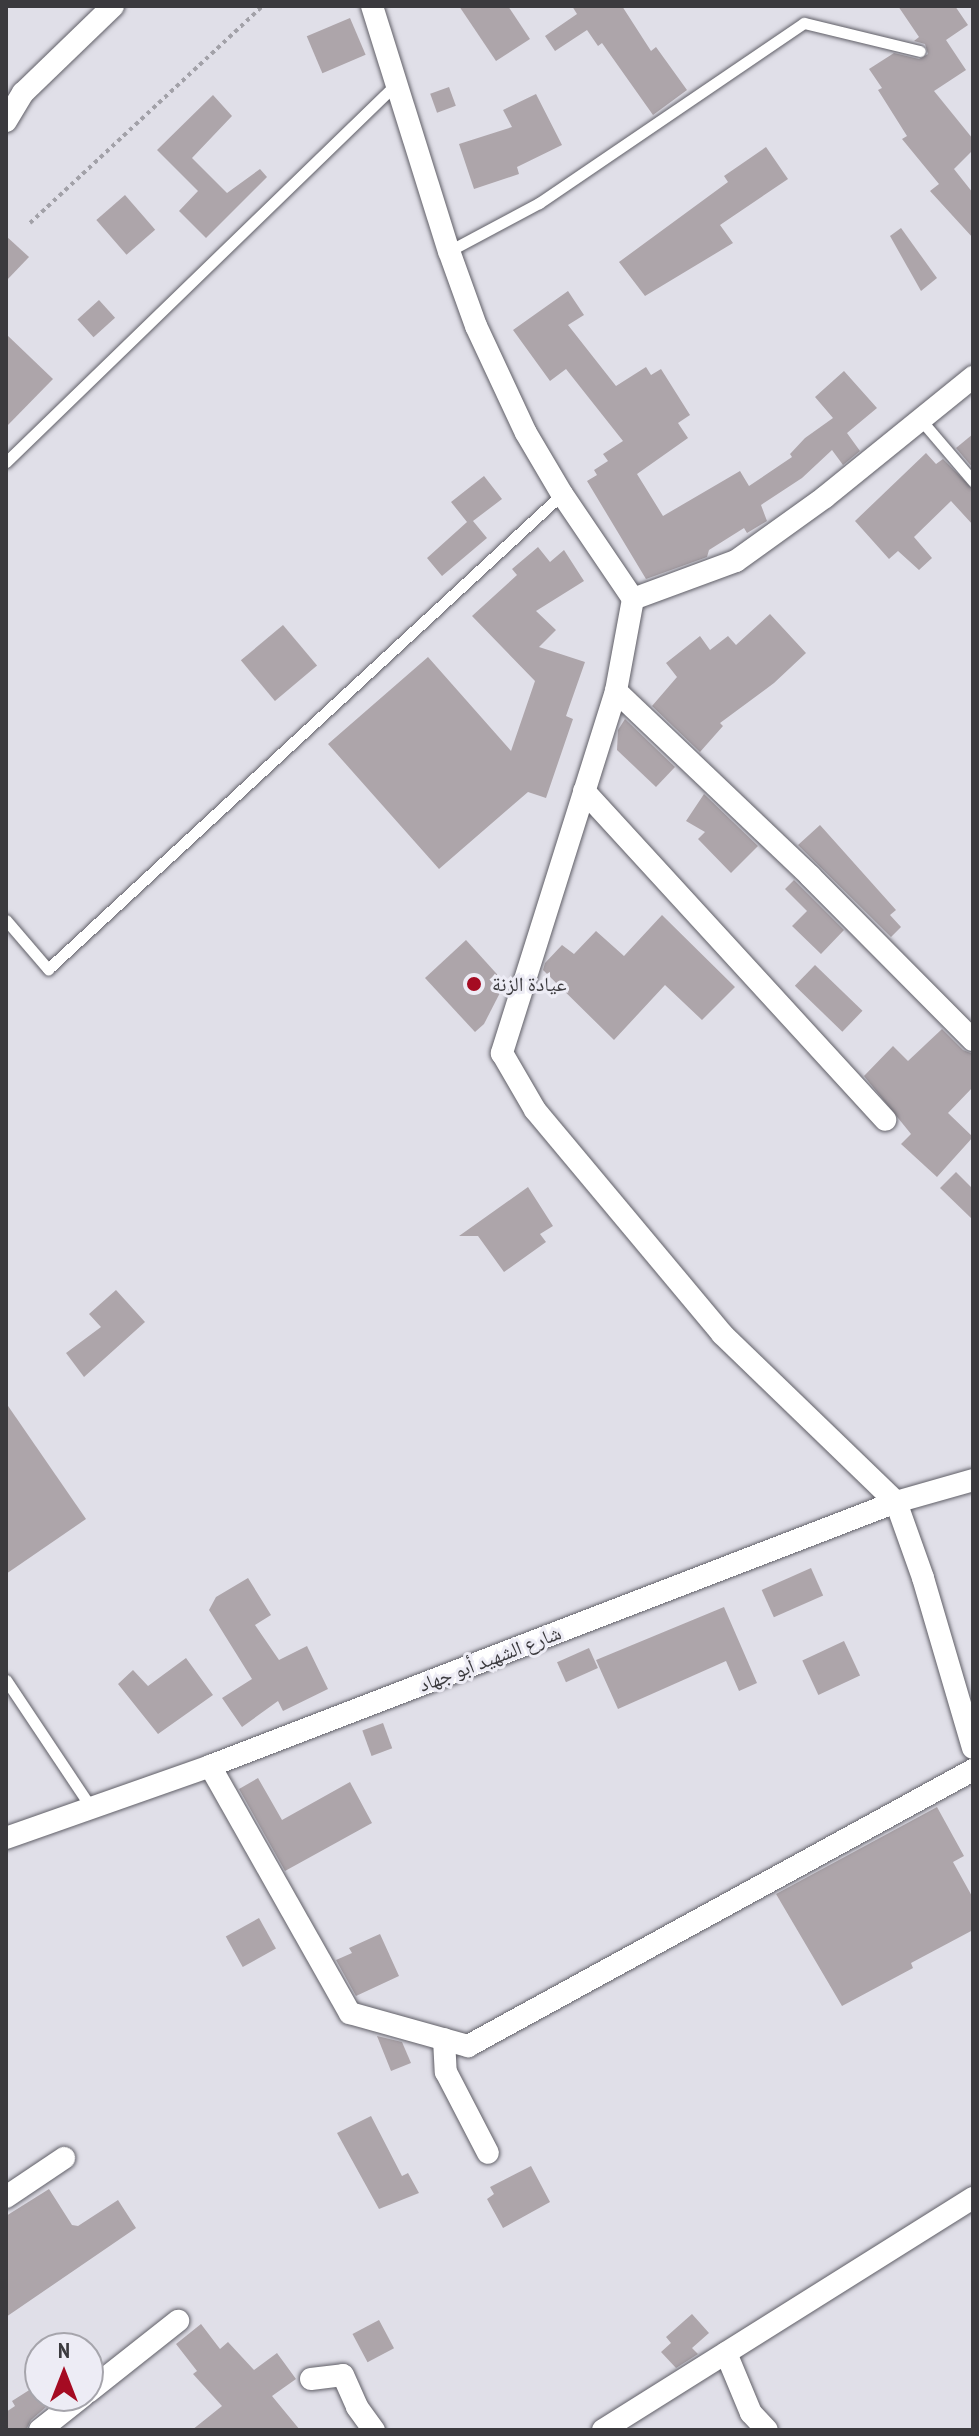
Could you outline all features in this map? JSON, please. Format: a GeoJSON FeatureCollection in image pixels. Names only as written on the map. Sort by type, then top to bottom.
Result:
{"type":"FeatureCollection","features":[{"type":"Feature","properties":{"kind":"street"},"geometry":{"type":"LineString","coordinates":[[6,121],[23,93],[113,6]]}},
{"type":"Feature","properties":{"kind":"street"},"geometry":{"type":"LineString","coordinates":[[372,6],[449,251],[482,339],[526,433],[562,494],[633,599],[616,691],[502,1053],[535,1110],[722,1334],[896,1502],[923,1578],[973,1748]]}},
{"type":"Feature","properties":{"kind":"street"},"geometry":{"type":"LineString","coordinates":[[633,599],[736,561],[825,497],[973,377]]}},
{"type":"Feature","properties":{"kind":"street"},"geometry":{"type":"LineString","coordinates":[[616,691],[810,876],[973,1040]]}},
{"type":"Feature","properties":{"kind":"street"},"geometry":{"type":"LineString","coordinates":[[584,791],[885,1120]]}},
{"type":"Feature","properties":{"kind":"street","name":"شارع الشهيد أبو جهاد"},"geometry":{"type":"LineString","coordinates":[[6,1838],[93,1810],[210,1766],[896,1502],[973,1480]]}},
{"type":"Feature","properties":{"kind":"street"},"geometry":{"type":"LineString","coordinates":[[210,1766],[350,2013],[468,2046],[973,1770]]}},
{"type":"Feature","properties":{"kind":"street"},"geometry":{"type":"LineString","coordinates":[[444,2039],[446,2072],[488,2153]]}},
{"type":"Feature","properties":{"kind":"street"},"geometry":{"type":"LineString","coordinates":[[6,2197],[64,2158]]}},
{"type":"Feature","properties":{"kind":"street"},"geometry":{"type":"LineString","coordinates":[[603,2430],[973,2198]]}},
{"type":"Feature","properties":{"kind":"street"},"geometry":{"type":"LineString","coordinates":[[104,2379],[178,2321]]}},
{"type":"Feature","properties":{"kind":"street"},"geometry":{"type":"LineString","coordinates":[[726,2353],[751,2413],[767,2430]]}},
{"type":"Feature","properties":{"kind":"street"},"geometry":{"type":"LineString","coordinates":[[311,2379],[343,2375],[357,2407],[374,2430]]}},
{"type":"Feature","properties":{"kind":"street"},"geometry":{"type":"LineString","coordinates":[[40,2430],[63,2412]]}},
{"type":"Feature","properties":{"kind":"lane"},"geometry":{"type":"LineString","coordinates":[[449,251],[539,203],[804,23],[920,51]]}},
{"type":"Feature","properties":{"kind":"lane"},"geometry":{"type":"LineString","coordinates":[[6,462],[396,84]]}},
{"type":"Feature","properties":{"kind":"lane"},"geometry":{"type":"LineString","coordinates":[[921,420],[973,481]]}},
{"type":"Feature","properties":{"kind":"lane"},"geometry":{"type":"LineString","coordinates":[[6,920],[48,969],[562,494]]}},
{"type":"Feature","properties":{"kind":"lane"},"geometry":{"type":"LineString","coordinates":[[6,1680],[93,1810]]}},
{"type":"Feature","properties":{"kind":"path"},"geometry":{"type":"LineString","coordinates":[[30,223],[263,6]]}},
{"type":"Feature","properties":{"kind":"building"},"geometry":{"type":"Polygon","coordinates":[[[459,6],[508,6],[530,39],[496,61],[459,6]]]}},
{"type":"Feature","properties":{"kind":"building"},"geometry":{"type":"Polygon","coordinates":[[[572,6],[622,6],[651,51],[656,47],[687,90],[653,115],[602,43],[598,46],[587,30],[555,51],[545,36],[577,14],[572,6]]]}},
{"type":"Feature","properties":{"kind":"building"},"geometry":{"type":"Polygon","coordinates":[[[898,6],[955,6],[968,25],[946,40],[966,70],[934,91],[973,139],[973,150],[954,169],[973,193],[973,238],[930,191],[939,184],[902,139],[907,136],[878,90],[882,88],[869,69],[894,53],[919,59],[928,54],[925,44],[914,41],[919,37],[898,6]]]}},
{"type":"Feature","properties":{"kind":"building"},"geometry":{"type":"Polygon","coordinates":[[[350,18],[366,55],[322,73],[307,36],[350,18]]]}},
{"type":"Feature","properties":{"kind":"building"},"geometry":{"type":"Polygon","coordinates":[[[449,87],[456,106],[437,113],[430,94],[449,87]]]}},
{"type":"Feature","properties":{"kind":"building"},"geometry":{"type":"Polygon","coordinates":[[[536,94],[562,145],[517,167],[519,174],[474,189],[459,144],[512,127],[503,110],[536,94]]]}},
{"type":"Feature","properties":{"kind":"building"},"geometry":{"type":"Polygon","coordinates":[[[213,95],[232,116],[192,158],[227,193],[260,169],[267,177],[206,238],[179,211],[198,191],[157,150],[213,95]]]}},
{"type":"Feature","properties":{"kind":"building"},"geometry":{"type":"Polygon","coordinates":[[[766,147],[788,179],[720,225],[733,243],[645,296],[619,262],[728,182],[724,176],[766,147]]]}},
{"type":"Feature","properties":{"kind":"building"},"geometry":{"type":"Polygon","coordinates":[[[125,195],[155,230],[126,255],[96,220],[125,195]]]}},
{"type":"Feature","properties":{"kind":"building"},"geometry":{"type":"Polygon","coordinates":[[[901,228],[937,278],[921,291],[890,236],[901,228]]]}},
{"type":"Feature","properties":{"kind":"building"},"geometry":{"type":"Polygon","coordinates":[[[6,236],[29,257],[6,281],[6,236]]]}},
{"type":"Feature","properties":{"kind":"building"},"geometry":{"type":"Polygon","coordinates":[[[568,291],[584,315],[568,325],[616,386],[646,367],[651,375],[661,369],[690,415],[678,423],[688,438],[637,474],[663,516],[740,471],[749,486],[792,457],[790,454],[805,438],[833,418],[815,397],[844,371],[877,408],[847,433],[860,451],[843,465],[832,450],[802,478],[761,505],[767,521],[747,533],[744,528],[709,550],[707,557],[646,579],[587,481],[597,475],[594,470],[608,461],[603,454],[623,441],[566,369],[550,381],[513,330],[568,291]]]}},
{"type":"Feature","properties":{"kind":"building"},"geometry":{"type":"Polygon","coordinates":[[[99,300],[115,318],[94,337],[77,319],[99,300]]]}},
{"type":"Feature","properties":{"kind":"building"},"geometry":{"type":"Polygon","coordinates":[[[6,334],[53,379],[6,427],[6,334]]]}},
{"type":"Feature","properties":{"kind":"building"},"geometry":{"type":"Polygon","coordinates":[[[973,434],[973,468],[956,448],[973,434]]]}},
{"type":"Feature","properties":{"kind":"building"},"geometry":{"type":"Polygon","coordinates":[[[926,453],[936,464],[943,459],[973,489],[973,525],[951,501],[914,537],[932,558],[919,570],[898,551],[889,559],[855,521],[926,453]]]}},
{"type":"Feature","properties":{"kind":"building"},"geometry":{"type":"Polygon","coordinates":[[[484,476],[502,499],[473,521],[487,538],[442,576],[427,558],[467,522],[451,502],[484,476]]]}},
{"type":"Feature","properties":{"kind":"building"},"geometry":{"type":"Polygon","coordinates":[[[538,547],[550,562],[564,550],[584,581],[536,611],[556,630],[539,647],[585,662],[566,716],[573,719],[546,798],[528,792],[439,869],[328,744],[428,657],[511,751],[535,681],[472,616],[517,575],[512,569],[538,547]]]}},
{"type":"Feature","properties":{"kind":"building"},"geometry":{"type":"Polygon","coordinates":[[[770,614],[806,653],[774,683],[720,723],[723,726],[700,752],[652,706],[677,677],[666,663],[700,636],[710,650],[728,636],[736,645],[770,614]]]}},
{"type":"Feature","properties":{"kind":"building"},"geometry":{"type":"Polygon","coordinates":[[[283,625],[317,666],[275,701],[241,660],[283,625]]]}},
{"type":"Feature","properties":{"kind":"building"},"geometry":{"type":"Polygon","coordinates":[[[625,719],[675,767],[656,787],[617,750],[618,730],[625,719]]]}},
{"type":"Feature","properties":{"kind":"building"},"geometry":{"type":"Polygon","coordinates":[[[704,794],[758,846],[731,873],[698,839],[705,832],[686,821],[704,794]]]}},
{"type":"Feature","properties":{"kind":"building"},"geometry":{"type":"Polygon","coordinates":[[[820,825],[896,910],[890,915],[901,927],[891,937],[798,845],[820,825]]]}},
{"type":"Feature","properties":{"kind":"building"},"geometry":{"type":"Polygon","coordinates":[[[794,880],[844,930],[821,954],[792,926],[807,911],[785,889],[794,880]]]}},
{"type":"Feature","properties":{"kind":"building"},"geometry":{"type":"Polygon","coordinates":[[[662,915],[735,987],[702,1020],[665,985],[614,1040],[543,970],[545,963],[562,945],[574,954],[596,931],[624,956],[662,915]]]}},
{"type":"Feature","properties":{"kind":"building"},"geometry":{"type":"Polygon","coordinates":[[[466,940],[505,983],[484,1024],[475,1032],[425,978],[466,940]]]}},
{"type":"Feature","properties":{"kind":"building"},"geometry":{"type":"Polygon","coordinates":[[[815,965],[862,1011],[842,1032],[795,986],[815,965]]]}},
{"type":"Feature","properties":{"kind":"building"},"geometry":{"type":"Polygon","coordinates":[[[942,1029],[963,1050],[973,1054],[973,1087],[948,1113],[973,1137],[937,1177],[901,1144],[911,1134],[864,1076],[893,1046],[908,1061],[942,1029]]]}},
{"type":"Feature","properties":{"kind":"building"},"geometry":{"type":"Polygon","coordinates":[[[956,1172],[973,1189],[973,1220],[940,1188],[956,1172]]]}},
{"type":"Feature","properties":{"kind":"building"},"geometry":{"type":"Polygon","coordinates":[[[528,1187],[553,1226],[540,1234],[546,1242],[504,1272],[478,1236],[459,1236],[528,1187]]]}},
{"type":"Feature","properties":{"kind":"building"},"geometry":{"type":"Polygon","coordinates":[[[116,1290],[145,1322],[84,1377],[66,1353],[101,1327],[89,1314],[116,1290]]]}},
{"type":"Feature","properties":{"kind":"building"},"geometry":{"type":"Polygon","coordinates":[[[6,1403],[86,1519],[6,1574],[6,1403]]]}},
{"type":"Feature","properties":{"kind":"building"},"geometry":{"type":"Polygon","coordinates":[[[811,1568],[823,1595],[774,1617],[762,1590],[811,1568]]]}},
{"type":"Feature","properties":{"kind":"building"},"geometry":{"type":"Polygon","coordinates":[[[248,1578],[271,1615],[255,1625],[279,1660],[307,1646],[328,1689],[283,1711],[278,1701],[242,1727],[222,1698],[252,1679],[209,1610],[216,1597],[248,1578]]]}},
{"type":"Feature","properties":{"kind":"building"},"geometry":{"type":"Polygon","coordinates":[[[724,1607],[757,1683],[739,1691],[726,1661],[618,1709],[596,1660],[724,1607]]]}},
{"type":"Feature","properties":{"kind":"building"},"geometry":{"type":"Polygon","coordinates":[[[844,1641],[860,1675],[818,1695],[802,1660],[844,1641]]]}},
{"type":"Feature","properties":{"kind":"building"},"geometry":{"type":"Polygon","coordinates":[[[589,1648],[598,1668],[566,1682],[557,1662],[589,1648]]]}},
{"type":"Feature","properties":{"kind":"building"},"geometry":{"type":"Polygon","coordinates":[[[186,1658],[213,1695],[158,1734],[118,1684],[133,1670],[148,1686],[186,1658]]]}},
{"type":"Feature","properties":{"kind":"building"},"geometry":{"type":"Polygon","coordinates":[[[383,1723],[392,1748],[372,1756],[362,1731],[383,1723]]]}},
{"type":"Feature","properties":{"kind":"building"},"geometry":{"type":"Polygon","coordinates":[[[258,1778],[282,1820],[350,1782],[372,1823],[285,1871],[239,1789],[258,1778]]]}},
{"type":"Feature","properties":{"kind":"building"},"geometry":{"type":"Polygon","coordinates":[[[937,1807],[964,1856],[953,1862],[973,1898],[973,1930],[911,1963],[913,1968],[842,2006],[776,1894],[937,1807]]]}},
{"type":"Feature","properties":{"kind":"building"},"geometry":{"type":"Polygon","coordinates":[[[259,1918],[276,1949],[243,1967],[226,1936],[259,1918]]]}},
{"type":"Feature","properties":{"kind":"building"},"geometry":{"type":"Polygon","coordinates":[[[380,1934],[399,1976],[356,1996],[336,1960],[352,1953],[349,1948],[380,1934]]]}},
{"type":"Feature","properties":{"kind":"building"},"geometry":{"type":"Polygon","coordinates":[[[377,2036],[402,2042],[411,2063],[391,2071],[377,2036]]]}},
{"type":"Feature","properties":{"kind":"building"},"geometry":{"type":"Polygon","coordinates":[[[371,2116],[402,2176],[408,2173],[419,2193],[379,2209],[337,2133],[371,2116]]]}},
{"type":"Feature","properties":{"kind":"building"},"geometry":{"type":"Polygon","coordinates":[[[531,2166],[550,2202],[503,2228],[487,2199],[494,2194],[490,2187],[531,2166]]]}},
{"type":"Feature","properties":{"kind":"building"},"geometry":{"type":"Polygon","coordinates":[[[49,2189],[72,2225],[78,2226],[118,2200],[136,2228],[6,2317],[6,2216],[49,2189]]]}},
{"type":"Feature","properties":{"kind":"building"},"geometry":{"type":"Polygon","coordinates":[[[692,2314],[709,2333],[692,2348],[698,2354],[676,2368],[661,2352],[671,2343],[666,2337],[692,2314]]]}},
{"type":"Feature","properties":{"kind":"building"},"geometry":{"type":"Polygon","coordinates":[[[379,2320],[394,2348],[368,2362],[353,2334],[379,2320]]]}},
{"type":"Feature","properties":{"kind":"building"},"geometry":{"type":"Polygon","coordinates":[[[201,2324],[220,2349],[228,2342],[254,2370],[277,2353],[296,2379],[272,2396],[300,2430],[192,2430],[222,2406],[193,2374],[197,2371],[176,2344],[201,2324]]]}},
{"type":"Feature","properties":{"kind":"building"},"geometry":{"type":"Polygon","coordinates":[[[24,2393],[24,2412],[40,2412],[26,2430],[6,2430],[6,2412],[15,2406],[12,2401],[24,2393]]]}},
{"type":"Feature","properties":{"kind":"place","name":"عيادة الزنة"},"geometry":{"type":"Point","coordinates":[474,984]}}]}
